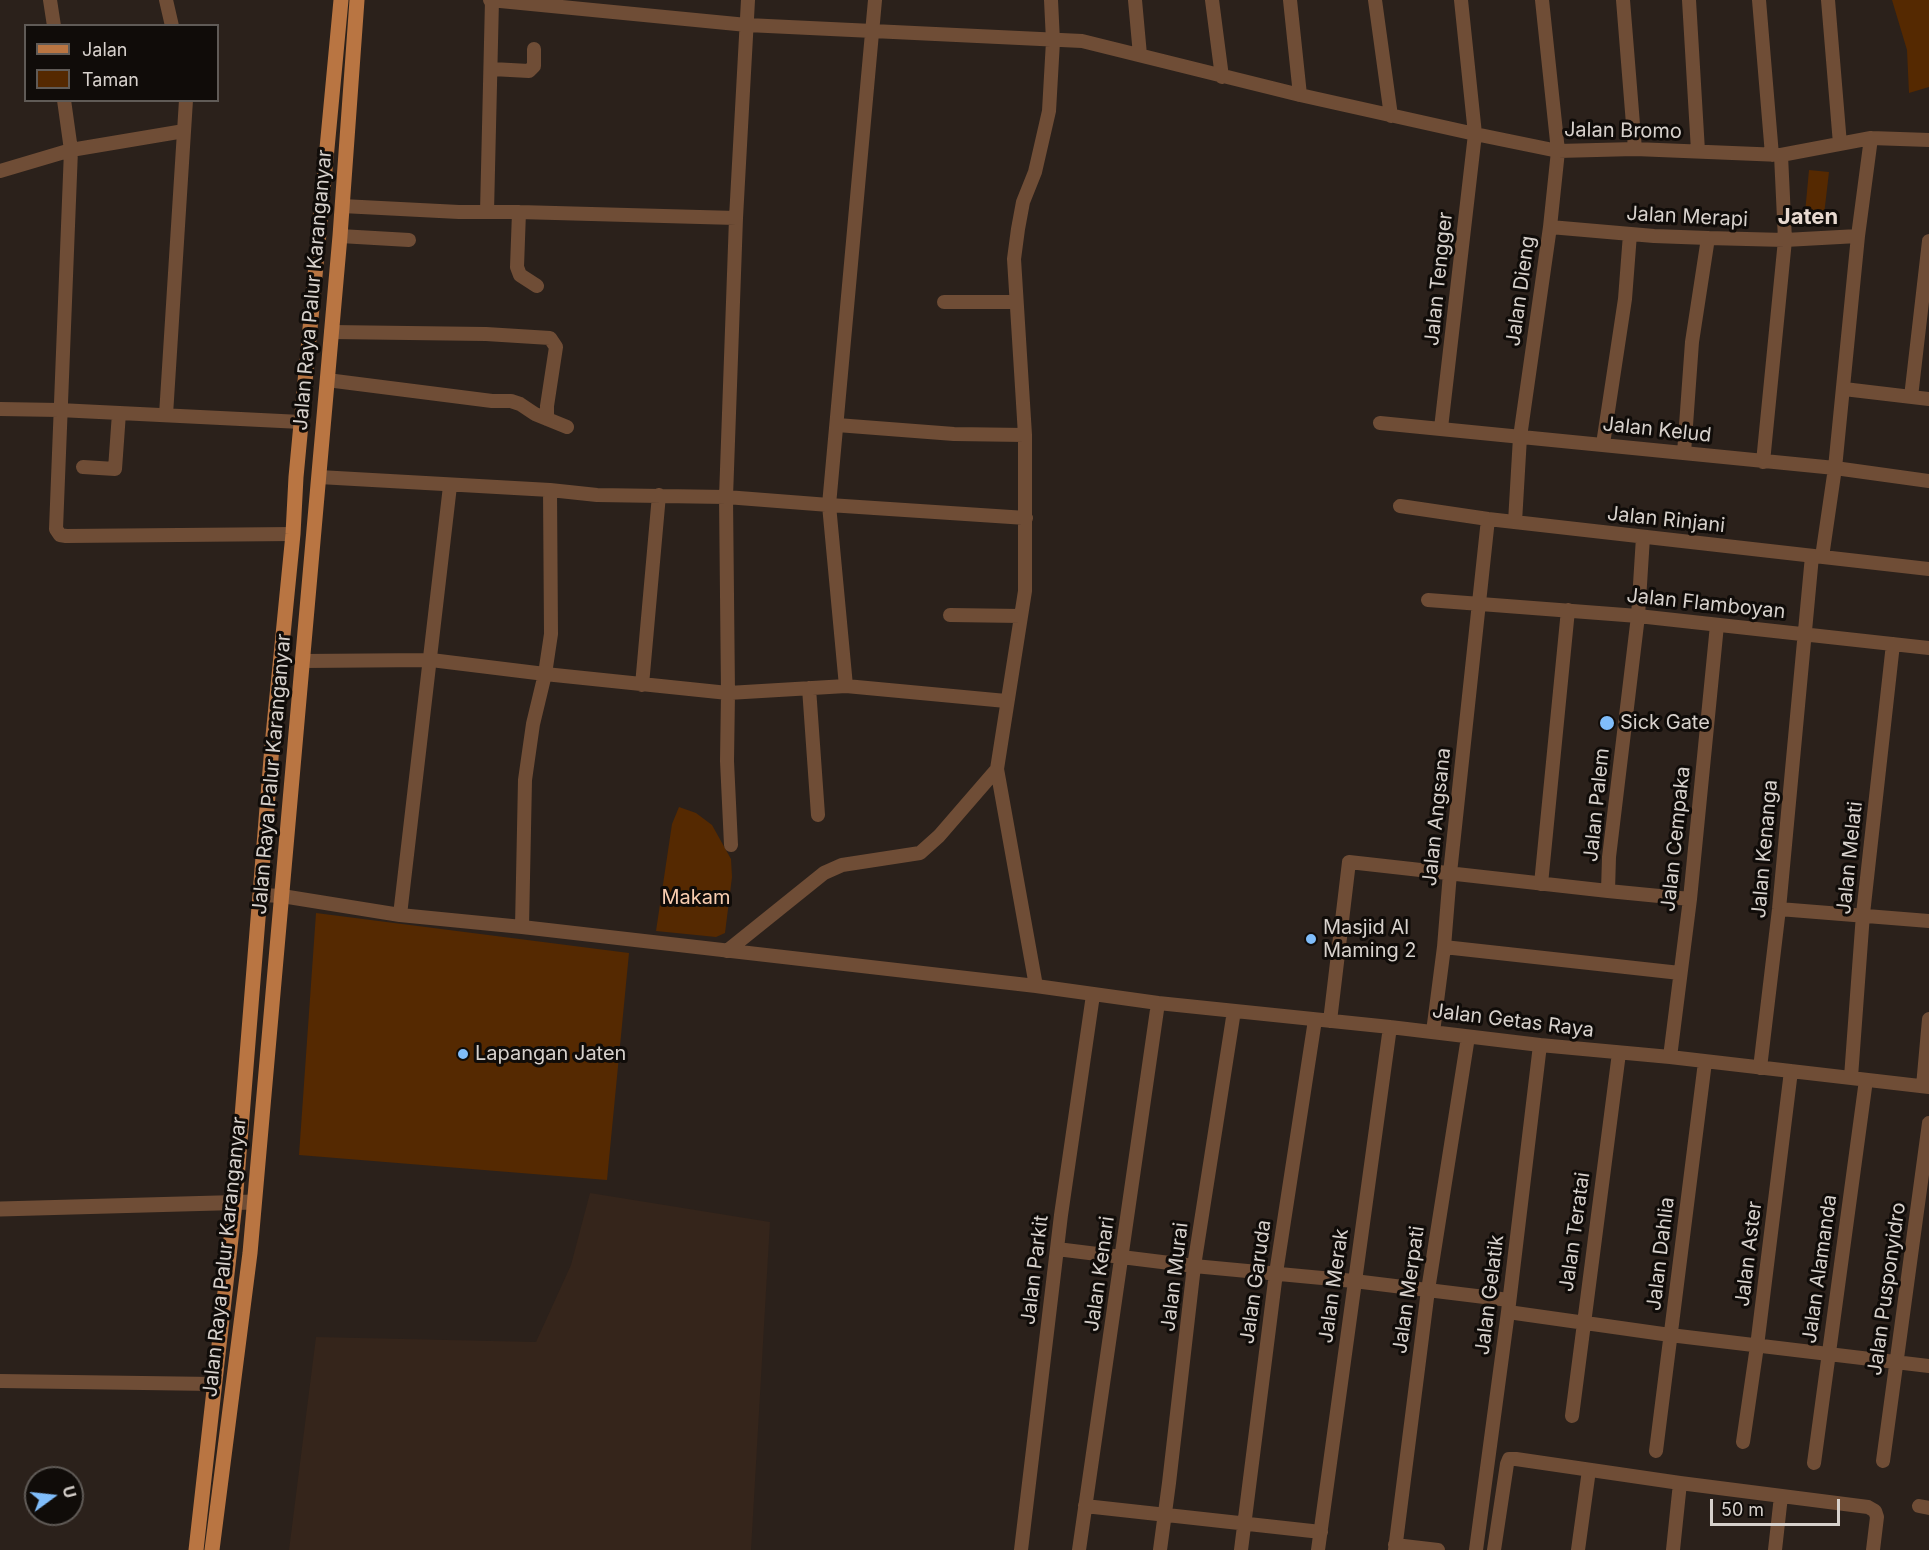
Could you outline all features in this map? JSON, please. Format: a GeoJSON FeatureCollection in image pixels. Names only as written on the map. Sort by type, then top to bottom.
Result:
{"type":"FeatureCollection","features":[{"type":"Feature","properties":{"kind":"main road","name":"Jalan Raya Palur Karanganyar"},"geometry":{"type":"LineString","coordinates":[[196,1550],[201,1384],[261,895],[272,746],[293,534],[296,477],[291,422],[307,378],[341,0]]}},
{"type":"Feature","properties":{"kind":"main road","name":"Jalan Raya Palur Karanganyar"},"geometry":{"type":"LineString","coordinates":[[212,1550],[249,1265],[340,236],[357,0]]}},
{"type":"Feature","properties":{"kind":"main road"},"geometry":{"type":"LineString","coordinates":[[311,331],[331,332]]}},
{"type":"Feature","properties":{"kind":"main road"},"geometry":{"type":"LineString","coordinates":[[307,378],[327,380]]}},
{"type":"Feature","properties":{"kind":"main road"},"geometry":{"type":"LineString","coordinates":[[291,422],[323,423]]}},
{"type":"Feature","properties":{"kind":"main road"},"geometry":{"type":"LineString","coordinates":[[296,477],[319,477]]}},
{"type":"Feature","properties":{"kind":"street"},"geometry":{"type":"LineString","coordinates":[[50,0],[54,24]]}},
{"type":"Feature","properties":{"kind":"street"},"geometry":{"type":"LineString","coordinates":[[166,0],[172,24]]}},
{"type":"Feature","properties":{"kind":"street"},"geometry":{"type":"LineString","coordinates":[[487,212],[492,69],[491,0]]}},
{"type":"Feature","properties":{"kind":"street","name":"Jalan Bromo"},"geometry":{"type":"LineString","coordinates":[[491,0],[606,6],[747,25],[1082,41],[1222,77],[1558,151],[1635,149],[1777,155],[1871,138],[1929,140]]}},
{"type":"Feature","properties":{"kind":"street"},"geometry":{"type":"LineString","coordinates":[[730,845],[727,761],[726,496],[736,218],[748,0]]}},
{"type":"Feature","properties":{"kind":"street"},"geometry":{"type":"LineString","coordinates":[[846,686],[830,505],[875,0]]}},
{"type":"Feature","properties":{"kind":"street"},"geometry":{"type":"LineString","coordinates":[[1036,986],[997,769],[1006,700],[1019,636],[1024,591],[1025,435],[1014,259],[1023,202],[1035,172],[1049,111],[1053,40],[1051,0]]}},
{"type":"Feature","properties":{"kind":"street"},"geometry":{"type":"LineString","coordinates":[[1135,0],[1140,55]]}},
{"type":"Feature","properties":{"kind":"street"},"geometry":{"type":"LineString","coordinates":[[1212,0],[1222,77]]}},
{"type":"Feature","properties":{"kind":"street"},"geometry":{"type":"LineString","coordinates":[[1290,0],[1300,95]]}},
{"type":"Feature","properties":{"kind":"street"},"geometry":{"type":"LineString","coordinates":[[1375,0],[1391,116]]}},
{"type":"Feature","properties":{"kind":"street","name":"Jalan Tengger"},"geometry":{"type":"LineString","coordinates":[[1442,428],[1474,134],[1461,0]]}},
{"type":"Feature","properties":{"kind":"street","name":"Jalan Dieng"},"geometry":{"type":"LineString","coordinates":[[1515,522],[1520,437],[1550,227],[1558,151],[1542,0]]}},
{"type":"Feature","properties":{"kind":"street"},"geometry":{"type":"LineString","coordinates":[[1623,0],[1635,149]]}},
{"type":"Feature","properties":{"kind":"street"},"geometry":{"type":"LineString","coordinates":[[1689,0],[1698,151]]}},
{"type":"Feature","properties":{"kind":"street"},"geometry":{"type":"LineString","coordinates":[[1759,0],[1785,240],[1763,462]]}},
{"type":"Feature","properties":{"kind":"street"},"geometry":{"type":"LineString","coordinates":[[1828,0],[1840,144]]}},
{"type":"Feature","properties":{"kind":"street"},"geometry":{"type":"LineString","coordinates":[[492,69],[529,71],[534,66],[534,49]]}},
{"type":"Feature","properties":{"kind":"street"},"geometry":{"type":"LineString","coordinates":[[64,102],[71,150],[56,529],[60,535],[293,534]]}},
{"type":"Feature","properties":{"kind":"street"},"geometry":{"type":"LineString","coordinates":[[166,415],[186,102]]}},
{"type":"Feature","properties":{"kind":"street"},"geometry":{"type":"LineString","coordinates":[[0,171],[71,150],[184,130]]}},
{"type":"Feature","properties":{"kind":"street","name":"Jalan Kenanga"},"geometry":{"type":"LineString","coordinates":[[1760,1068],[1779,909],[1804,633],[1835,468],[1858,236],[1871,138]]}},
{"type":"Feature","properties":{"kind":"street"},"geometry":{"type":"LineString","coordinates":[[342,206],[736,218]]}},
{"type":"Feature","properties":{"kind":"street"},"geometry":{"type":"LineString","coordinates":[[519,212],[517,267],[520,276],[537,286]]}},
{"type":"Feature","properties":{"kind":"street","name":"Jalan Merapi"},"geometry":{"type":"LineString","coordinates":[[1550,227],[1708,238],[1785,240],[1858,236]]}},
{"type":"Feature","properties":{"kind":"street"},"geometry":{"type":"LineString","coordinates":[[1603,444],[1625,299],[1630,234]]}},
{"type":"Feature","properties":{"kind":"street"},"geometry":{"type":"LineString","coordinates":[[340,236],[409,240]]}},
{"type":"Feature","properties":{"kind":"street"},"geometry":{"type":"LineString","coordinates":[[1684,453],[1692,342],[1708,238]]}},
{"type":"Feature","properties":{"kind":"street"},"geometry":{"type":"LineString","coordinates":[[1911,397],[1929,241]]}},
{"type":"Feature","properties":{"kind":"street"},"geometry":{"type":"LineString","coordinates":[[944,302],[1016,302]]}},
{"type":"Feature","properties":{"kind":"street"},"geometry":{"type":"LineString","coordinates":[[331,332],[486,334],[550,338],[556,347],[547,419]]}},
{"type":"Feature","properties":{"kind":"street"},"geometry":{"type":"LineString","coordinates":[[327,380],[492,401],[511,401],[567,427]]}},
{"type":"Feature","properties":{"kind":"street"},"geometry":{"type":"LineString","coordinates":[[1844,389],[1929,399]]}},
{"type":"Feature","properties":{"kind":"street"},"geometry":{"type":"LineString","coordinates":[[0,409],[291,422]]}},
{"type":"Feature","properties":{"kind":"street"},"geometry":{"type":"LineString","coordinates":[[83,467],[115,469],[119,413]]}},
{"type":"Feature","properties":{"kind":"street","name":"Jalan Kelud"},"geometry":{"type":"LineString","coordinates":[[1380,423],[1835,468],[1929,481]]}},
{"type":"Feature","properties":{"kind":"street"},"geometry":{"type":"LineString","coordinates":[[837,425],[954,434],[1025,435]]}},
{"type":"Feature","properties":{"kind":"street"},"geometry":{"type":"LineString","coordinates":[[319,477],[550,490],[597,495],[726,496],[1026,518]]}},
{"type":"Feature","properties":{"kind":"street"},"geometry":{"type":"LineString","coordinates":[[400,915],[450,486]]}},
{"type":"Feature","properties":{"kind":"street"},"geometry":{"type":"LineString","coordinates":[[522,927],[525,780],[533,724],[545,674],[551,634],[550,490]]}},
{"type":"Feature","properties":{"kind":"street"},"geometry":{"type":"LineString","coordinates":[[642,685],[659,495]]}},
{"type":"Feature","properties":{"kind":"street","name":"Jalan Rinjani"},"geometry":{"type":"LineString","coordinates":[[1400,506],[1488,519],[1929,569]]}},
{"type":"Feature","properties":{"kind":"street","name":"Jalan Angsana"},"geometry":{"type":"LineString","coordinates":[[1433,1032],[1444,947],[1488,519]]}},
{"type":"Feature","properties":{"kind":"street","name":"Jalan Palem"},"geometry":{"type":"LineString","coordinates":[[1608,891],[1638,616],[1643,537]]}},
{"type":"Feature","properties":{"kind":"street","name":"Jalan Flamboyan"},"geometry":{"type":"LineString","coordinates":[[1428,600],[1478,606],[1638,616],[1929,648]]}},
{"type":"Feature","properties":{"kind":"street"},"geometry":{"type":"LineString","coordinates":[[1541,884],[1568,610]]}},
{"type":"Feature","properties":{"kind":"street"},"geometry":{"type":"LineString","coordinates":[[950,615],[1021,616]]}},
{"type":"Feature","properties":{"kind":"street","name":"Jalan Cempaka"},"geometry":{"type":"LineString","coordinates":[[1670,1057],[1690,899],[1717,624]]}},
{"type":"Feature","properties":{"kind":"street","name":"Jalan Melati"},"geometry":{"type":"LineString","coordinates":[[1851,1077],[1863,914],[1893,644]]}},
{"type":"Feature","properties":{"kind":"street"},"geometry":{"type":"LineString","coordinates":[[303,661],[431,660],[728,693],[846,686],[1006,700]]}},
{"type":"Feature","properties":{"kind":"street"},"geometry":{"type":"LineString","coordinates":[[809,688],[818,815]]}},
{"type":"Feature","properties":{"kind":"street"},"geometry":{"type":"LineString","coordinates":[[728,951],[824,873],[842,865],[920,853],[939,836],[997,769]]}},
{"type":"Feature","properties":{"kind":"street"},"geometry":{"type":"LineString","coordinates":[[1330,1022],[1349,862],[1690,899]]}},
{"type":"Feature","properties":{"kind":"street","name":"Jalan Getas Raya"},"geometry":{"type":"LineString","coordinates":[[261,895],[282,896],[400,915],[1036,986],[1158,1003],[1670,1057],[1926,1087]]}},
{"type":"Feature","properties":{"kind":"street"},"geometry":{"type":"LineString","coordinates":[[1779,909],[1929,921]]}},
{"type":"Feature","properties":{"kind":"street"},"geometry":{"type":"LineString","coordinates":[[1444,947],[1680,973]]}},
{"type":"Feature","properties":{"kind":"street","name":"Jalan Parkit"},"geometry":{"type":"LineString","coordinates":[[1021,1550],[1057,1249],[1093,995]]}},
{"type":"Feature","properties":{"kind":"street","name":"Jalan Kenari"},"geometry":{"type":"LineString","coordinates":[[1079,1550],[1158,1003]]}},
{"type":"Feature","properties":{"kind":"street","name":"Jalan Murai"},"geometry":{"type":"LineString","coordinates":[[1160,1550],[1194,1266],[1234,1011]]}},
{"type":"Feature","properties":{"kind":"street"},"geometry":{"type":"LineString","coordinates":[[1926,1087],[1929,1019]]}},
{"type":"Feature","properties":{"kind":"street","name":"Jalan Garuda"},"geometry":{"type":"LineString","coordinates":[[1241,1550],[1276,1272],[1315,1020]]}},
{"type":"Feature","properties":{"kind":"street","name":"Jalan Merak"},"geometry":{"type":"LineString","coordinates":[[1318,1550],[1390,1027]]}},
{"type":"Feature","properties":{"kind":"street","name":"Jalan Merpati"},"geometry":{"type":"LineString","coordinates":[[1395,1547],[1428,1290],[1468,1037]]}},
{"type":"Feature","properties":{"kind":"street","name":"Jalan Gelatik"},"geometry":{"type":"LineString","coordinates":[[1476,1550],[1509,1306],[1540,1045]]}},
{"type":"Feature","properties":{"kind":"street","name":"Jalan Teratai"},"geometry":{"type":"LineString","coordinates":[[1572,1416],[1619,1053]]}},
{"type":"Feature","properties":{"kind":"street","name":"Jalan Dahlia"},"geometry":{"type":"LineString","coordinates":[[1656,1451],[1705,1062]]}},
{"type":"Feature","properties":{"kind":"street","name":"Jalan Aster"},"geometry":{"type":"LineString","coordinates":[[1743,1442],[1791,1071]]}},
{"type":"Feature","properties":{"kind":"street","name":"Jalan Alamanda"},"geometry":{"type":"LineString","coordinates":[[1814,1463],[1866,1080]]}},
{"type":"Feature","properties":{"kind":"street","name":"Jalan Pusponyidro"},"geometry":{"type":"LineString","coordinates":[[1883,1461],[1929,1123]]}},
{"type":"Feature","properties":{"kind":"street"},"geometry":{"type":"LineString","coordinates":[[0,1209],[254,1202]]}},
{"type":"Feature","properties":{"kind":"street"},"geometry":{"type":"LineString","coordinates":[[1057,1249],[1194,1266],[1276,1272],[1428,1290],[1583,1323],[1929,1366]]}},
{"type":"Feature","properties":{"kind":"street"},"geometry":{"type":"LineString","coordinates":[[0,1381],[201,1384]]}},
{"type":"Feature","properties":{"kind":"street"},"geometry":{"type":"LineString","coordinates":[[1494,1550],[1507,1464],[1509,1460],[1516,1459],[1861,1506],[1875,1511],[1877,1517],[1873,1550]]}},
{"type":"Feature","properties":{"kind":"street"},"geometry":{"type":"LineString","coordinates":[[1578,1550],[1589,1470]]}},
{"type":"Feature","properties":{"kind":"street"},"geometry":{"type":"LineString","coordinates":[[1673,1550],[1680,1483]]}},
{"type":"Feature","properties":{"kind":"street"},"geometry":{"type":"LineString","coordinates":[[1774,1550],[1781,1496]]}},
{"type":"Feature","properties":{"kind":"street"},"geometry":{"type":"LineString","coordinates":[[1085,1506],[1320,1532]]}},
{"type":"Feature","properties":{"kind":"street"},"geometry":{"type":"LineString","coordinates":[[1395,1547],[1438,1550]]}},
{"type":"Feature","properties":{"kind":"shaded area"},"geometry":{"type":"Polygon","coordinates":[[[590,1193],[770,1222],[751,1550],[289,1550],[316,1337],[536,1342],[571,1265],[590,1193]]]}},
{"type":"Feature","properties":{"kind":"green space"},"geometry":{"type":"Polygon","coordinates":[[[1892,0],[1929,0],[1929,87],[1909,93],[1907,50],[1892,0]]]}},
{"type":"Feature","properties":{"kind":"green space"},"geometry":{"type":"Polygon","coordinates":[[[1809,170],[1829,172],[1824,215],[1805,213],[1809,170]]]}},
{"type":"Feature","properties":{"kind":"green space","name":"Makam"},"geometry":{"type":"Polygon","coordinates":[[[679,807],[696,813],[712,825],[731,859],[732,877],[725,933],[716,937],[656,931],[672,824],[679,807]]]}},
{"type":"Feature","properties":{"kind":"green space","name":"Lapangan Jaten"},"geometry":{"type":"Polygon","coordinates":[[[316,913],[629,953],[607,1180],[299,1155],[316,913]]]}},
{"type":"Feature","properties":{"kind":"place","name":"Sick Gate"},"geometry":{"type":"Point","coordinates":[1607,723]}},
{"type":"Feature","properties":{"kind":"place","name":"Masjid Al Maming 2"},"geometry":{"type":"Point","coordinates":[1311,939]}},
{"type":"Feature","properties":{"kind":"place","name":"Lapangan Jaten"},"geometry":{"type":"Point","coordinates":[463,1054]}},
{"type":"Feature","properties":{"kind":"district","name":"Jaten"},"geometry":{"type":"Point","coordinates":[1808,217]}}]}
